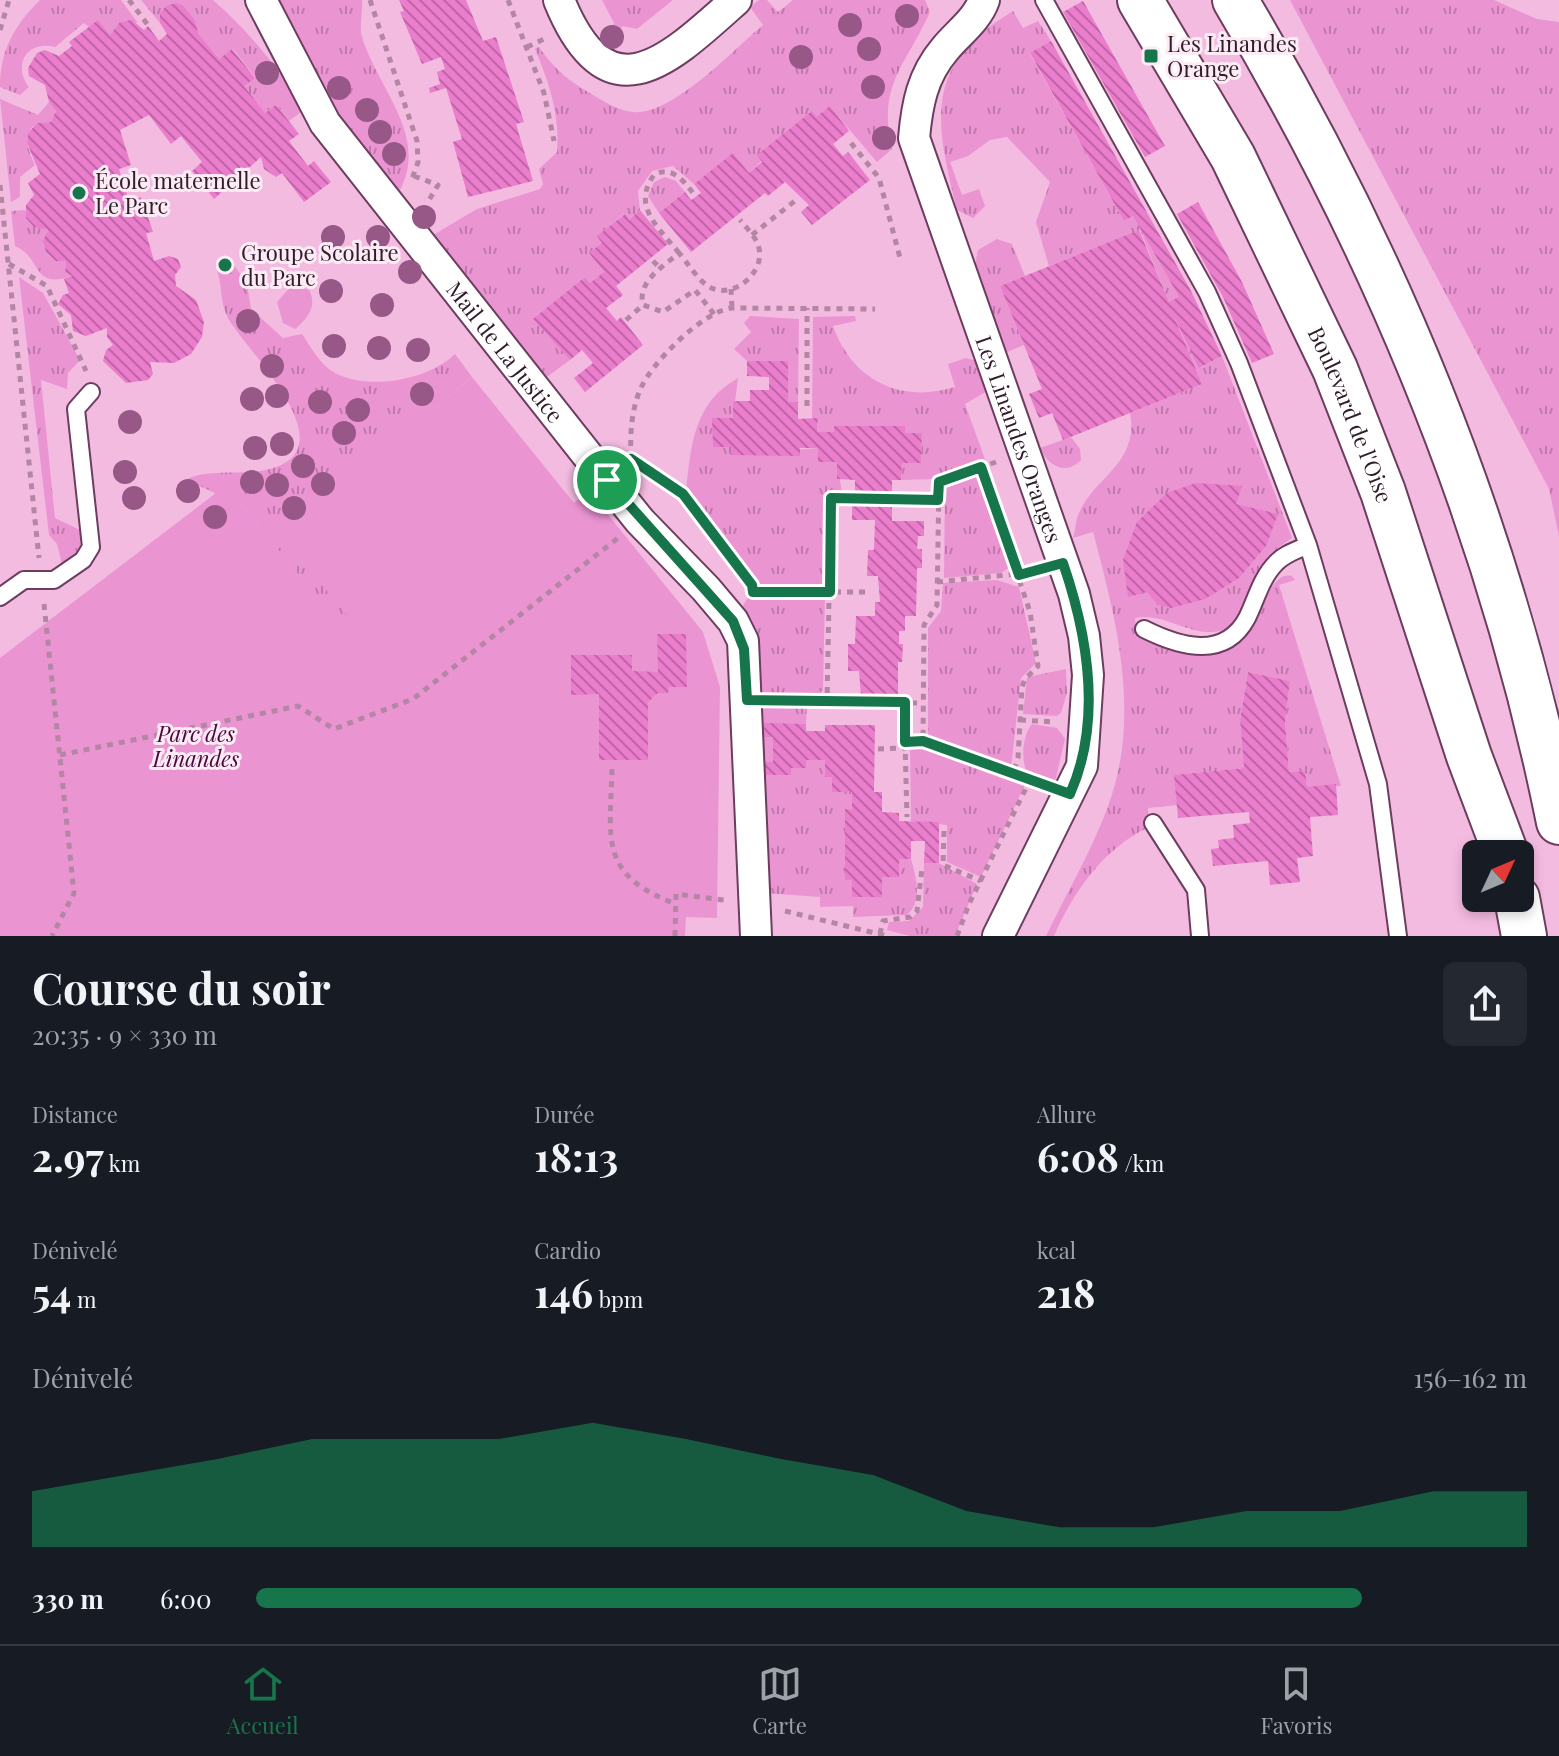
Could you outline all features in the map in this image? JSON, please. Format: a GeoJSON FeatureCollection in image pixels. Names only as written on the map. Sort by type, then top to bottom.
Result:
{"type":"FeatureCollection","features":[{"type":"Feature","properties":{"kind":"main road","name":"Boulevard de l'Oise"},"geometry":{"type":"LineString","coordinates":[[1140,0],[1233,157],[1335,369],[1383,492],[1469,756],[1501,840]]}},
{"type":"Feature","properties":{"kind":"main road"},"geometry":{"type":"LineString","coordinates":[[1235,0],[1339,185],[1430,385],[1459,459],[1510,620],[1559,822]]}},
{"type":"Feature","properties":{"kind":"main road"},"geometry":{"type":"LineString","coordinates":[[1520,912],[1524,936]]}},
{"type":"Feature","properties":{"kind":"street","name":"Mail de La Justice"},"geometry":{"type":"LineString","coordinates":[[261,0],[325,123],[640,521],[727,613],[743,641],[756,936]]}},
{"type":"Feature","properties":{"kind":"street"},"geometry":{"type":"LineString","coordinates":[[559,0],[576,38],[586,49],[616,68],[638,71],[674,54],[736,0]]}},
{"type":"Feature","properties":{"kind":"street","name":"Les Linandes Oranges"},"geometry":{"type":"LineString","coordinates":[[984,0],[980,12],[932,66],[920,92],[914,138],[1063,563],[1084,636],[1088,675],[1082,766],[998,936]]}},
{"type":"Feature","properties":{"kind":"lane"},"geometry":{"type":"LineString","coordinates":[[1044,0],[1207,292],[1239,363],[1308,545],[1378,784],[1398,936]]}},
{"type":"Feature","properties":{"kind":"lane"},"geometry":{"type":"LineString","coordinates":[[4,594],[24,580],[54,580],[88,555],[91,547],[76,409],[91,392]]}},
{"type":"Feature","properties":{"kind":"lane"},"geometry":{"type":"LineString","coordinates":[[1144,629],[1171,643],[1208,647],[1222,643],[1245,622],[1265,576],[1277,562],[1308,545]]}},
{"type":"Feature","properties":{"kind":"lane"},"geometry":{"type":"LineString","coordinates":[[1153,823],[1196,890],[1200,936]]}},
{"type":"Feature","properties":{"kind":"path"},"geometry":{"type":"LineString","coordinates":[[0,30],[9,0]]}},
{"type":"Feature","properties":{"kind":"path"},"geometry":{"type":"LineString","coordinates":[[129,0],[151,29]]}},
{"type":"Feature","properties":{"kind":"path"},"geometry":{"type":"LineString","coordinates":[[370,0],[417,141],[414,176],[406,192]]}},
{"type":"Feature","properties":{"kind":"path"},"geometry":{"type":"LineString","coordinates":[[508,0],[544,93],[554,141]]}},
{"type":"Feature","properties":{"kind":"path"},"geometry":{"type":"LineString","coordinates":[[851,143],[879,178],[900,258]]}},
{"type":"Feature","properties":{"kind":"path"},"geometry":{"type":"LineString","coordinates":[[693,193],[666,171],[654,175],[643,194],[644,208],[708,286],[731,289],[742,284],[758,265],[758,243],[740,220]]}},
{"type":"Feature","properties":{"kind":"path"},"geometry":{"type":"LineString","coordinates":[[411,201],[429,200],[438,185],[414,176]]}},
{"type":"Feature","properties":{"kind":"path"},"geometry":{"type":"LineString","coordinates":[[752,235],[796,200]]}},
{"type":"Feature","properties":{"kind":"path"},"geometry":{"type":"LineString","coordinates":[[626,320],[643,305],[644,287],[679,253]]}},
{"type":"Feature","properties":{"kind":"path"},"geometry":{"type":"LineString","coordinates":[[653,261],[661,269]]}},
{"type":"Feature","properties":{"kind":"path"},"geometry":{"type":"LineString","coordinates":[[8,263],[47,286],[81,356],[91,392]]}},
{"type":"Feature","properties":{"kind":"path"},"geometry":{"type":"LineString","coordinates":[[731,289],[732,308]]}},
{"type":"Feature","properties":{"kind":"path"},"geometry":{"type":"LineString","coordinates":[[643,305],[663,312],[695,290],[714,314]]}},
{"type":"Feature","properties":{"kind":"path"},"geometry":{"type":"LineString","coordinates":[[607,480],[631,459],[632,419],[641,386],[667,352],[714,314],[732,308],[875,309]]}},
{"type":"Feature","properties":{"kind":"path"},"geometry":{"type":"LineString","coordinates":[[807,308],[807,406]]}},
{"type":"Feature","properties":{"kind":"path"},"geometry":{"type":"LineString","coordinates":[[923,741],[924,625],[937,605],[939,482],[1024,453]]}},
{"type":"Feature","properties":{"kind":"path"},"geometry":{"type":"LineString","coordinates":[[631,459],[683,494],[752,585],[753,592]]}},
{"type":"Feature","properties":{"kind":"path"},"geometry":{"type":"LineString","coordinates":[[981,467],[1030,612],[1038,666],[1025,679],[1022,687],[1018,758],[1013,774]]}},
{"type":"Feature","properties":{"kind":"path"},"geometry":{"type":"LineString","coordinates":[[827,702],[831,498],[938,500]]}},
{"type":"Feature","properties":{"kind":"path"},"geometry":{"type":"LineString","coordinates":[[60,755],[298,706],[334,729],[413,699],[640,521]]}},
{"type":"Feature","properties":{"kind":"path"},"geometry":{"type":"LineString","coordinates":[[937,582],[1019,575],[1063,563]]}},
{"type":"Feature","properties":{"kind":"path"},"geometry":{"type":"LineString","coordinates":[[727,613],[753,592],[866,592]]}},
{"type":"Feature","properties":{"kind":"path"},"geometry":{"type":"LineString","coordinates":[[747,700],[923,703]]}},
{"type":"Feature","properties":{"kind":"path"},"geometry":{"type":"LineString","coordinates":[[905,702],[907,817]]}},
{"type":"Feature","properties":{"kind":"path"},"geometry":{"type":"LineString","coordinates":[[878,749],[923,741],[1070,794]]}},
{"type":"Feature","properties":{"kind":"path"},"geometry":{"type":"LineString","coordinates":[[612,769],[610,839],[621,871],[645,892],[676,904]]}},
{"type":"Feature","properties":{"kind":"path"},"geometry":{"type":"LineString","coordinates":[[957,936],[1030,780]]}},
{"type":"Feature","properties":{"kind":"path"},"geometry":{"type":"LineString","coordinates":[[944,831],[943,865],[981,881]]}},
{"type":"Feature","properties":{"kind":"path"},"geometry":{"type":"LineString","coordinates":[[675,936],[676,894],[755,904],[883,935],[883,921],[910,917],[917,911],[922,868]]}},
{"type":"Feature","properties":{"kind":"path"},"geometry":{"type":"LineString","coordinates":[[859,936],[860,929]]}},
{"type":"Feature","properties":{"kind":"green space"},"geometry":{"type":"Polygon","coordinates":[[[40,0],[121,0],[138,23],[123,21],[110,35],[98,21],[89,27],[84,23],[55,47],[37,47],[30,51],[22,63],[24,79],[29,87],[20,95],[0,87],[3,61],[16,29],[40,0]]]}},
{"type":"Feature","properties":{"kind":"green space"},"geometry":{"type":"Polygon","coordinates":[[[141,0],[213,0],[263,52],[286,82],[301,112],[289,121],[276,105],[265,113],[244,86],[255,77],[233,49],[219,59],[198,33],[195,20],[184,6],[166,6],[160,13],[160,23],[141,0]]]}},
{"type":"Feature","properties":{"kind":"green space"},"geometry":{"type":"Polygon","coordinates":[[[274,0],[362,0],[362,37],[406,135],[409,155],[406,176],[396,197],[330,113],[274,0]]]}},
{"type":"Feature","properties":{"kind":"green space"},"geometry":{"type":"Polygon","coordinates":[[[602,0],[673,0],[637,29],[622,26],[614,50],[601,43],[614,23],[602,0]]]}},
{"type":"Feature","properties":{"kind":"green space"},"geometry":{"type":"Polygon","coordinates":[[[759,0],[767,0],[778,12],[793,0],[925,0],[930,12],[891,91],[888,127],[892,149],[877,162],[830,107],[816,117],[812,112],[749,173],[733,154],[694,184],[673,166],[652,171],[638,191],[640,210],[629,220],[624,214],[598,236],[602,243],[589,253],[604,272],[590,283],[585,277],[534,319],[570,360],[540,382],[428,238],[477,209],[540,189],[543,184],[539,169],[557,152],[557,125],[549,87],[535,49],[539,47],[563,74],[607,103],[633,112],[649,110],[683,93],[763,25],[750,7],[759,0]]]}},
{"type":"Feature","properties":{"kind":"green space"},"geometry":{"type":"Polygon","coordinates":[[[1290,0],[1494,0],[1537,19],[1559,22],[1559,536],[1549,489],[1290,0]]]}},
{"type":"Feature","properties":{"kind":"green space"},"geometry":{"type":"Polygon","coordinates":[[[1013,11],[1023,28],[1038,21],[1051,41],[1030,54],[1124,221],[1133,216],[1179,297],[1200,368],[1222,356],[1292,538],[1268,558],[1234,623],[1212,632],[1154,618],[1135,618],[1137,637],[1180,652],[1212,652],[1234,643],[1250,626],[1270,590],[1280,579],[1292,576],[1295,580],[1279,585],[1341,786],[1307,787],[1305,771],[1289,772],[1285,721],[1290,681],[1248,672],[1240,720],[1244,768],[1175,775],[1177,805],[1148,808],[1149,827],[1104,859],[1071,903],[1054,936],[1046,936],[1101,825],[1117,774],[1123,740],[1122,670],[1110,601],[1093,532],[1073,538],[1077,519],[1086,500],[1114,468],[1128,445],[1130,413],[1202,384],[1140,230],[1049,266],[1036,222],[1050,182],[1007,137],[990,140],[968,156],[950,162],[962,195],[979,189],[985,206],[973,218],[957,210],[941,123],[949,74],[963,52],[984,31],[1013,11]]]}},
{"type":"Feature","properties":{"kind":"green space"},"geometry":{"type":"Polygon","coordinates":[[[0,99],[38,115],[49,102],[56,111],[51,122],[37,123],[29,132],[28,148],[35,165],[20,177],[20,197],[11,202],[0,99]]]}},
{"type":"Feature","properties":{"kind":"green space"},"geometry":{"type":"Polygon","coordinates":[[[665,177],[676,181],[685,192],[659,213],[648,196],[654,182],[665,177]]]}},
{"type":"Feature","properties":{"kind":"green space"},"geometry":{"type":"Polygon","coordinates":[[[25,210],[34,227],[48,230],[44,242],[46,252],[66,261],[65,272],[72,276],[50,279],[43,276],[24,251],[15,246],[11,211],[25,210]]]}},
{"type":"Feature","properties":{"kind":"green space"},"geometry":{"type":"Polygon","coordinates":[[[997,239],[1012,244],[1025,276],[1000,286],[1024,345],[1005,353],[975,265],[978,250],[997,239]]]}},
{"type":"Feature","properties":{"kind":"green space"},"geometry":{"type":"Polygon","coordinates":[[[228,256],[247,284],[251,309],[283,338],[302,334],[320,361],[335,373],[365,381],[398,380],[430,370],[455,354],[472,377],[281,535],[385,659],[375,668],[242,506],[187,480],[208,474],[253,472],[284,463],[298,448],[299,428],[289,404],[225,312],[215,265],[228,256]]]}},
{"type":"Feature","properties":{"kind":"green space"},"geometry":{"type":"Polygon","coordinates":[[[19,277],[43,293],[80,360],[68,373],[67,389],[41,380],[55,518],[82,531],[80,549],[62,564],[57,544],[49,535],[19,277]]]}},
{"type":"Feature","properties":{"kind":"green space"},"geometry":{"type":"Polygon","coordinates":[[[293,284],[309,290],[312,301],[307,316],[295,329],[283,323],[277,302],[293,284]]]}},
{"type":"Feature","properties":{"kind":"green space"},"geometry":{"type":"Polygon","coordinates":[[[750,316],[799,319],[798,402],[788,402],[788,362],[747,361],[734,349],[751,332],[744,323],[750,316]]]}},
{"type":"Feature","properties":{"kind":"green space"},"geometry":{"type":"Polygon","coordinates":[[[855,316],[856,321],[833,326],[852,361],[880,383],[915,392],[955,387],[948,364],[966,358],[977,361],[989,390],[965,404],[986,462],[938,479],[901,480],[902,463],[921,463],[922,433],[905,433],[904,426],[835,426],[834,432],[817,432],[818,419],[812,419],[813,317],[855,316]]]}},
{"type":"Feature","properties":{"kind":"green space","name":"Parc des Linandes"},"geometry":{"type":"Polygon","coordinates":[[[472,377],[574,503],[588,490],[703,632],[720,687],[717,918],[686,917],[685,936],[0,936],[0,658],[216,493],[242,506],[376,667],[384,659],[280,535],[472,377]]]}},
{"type":"Feature","properties":{"kind":"green space"},"geometry":{"type":"Polygon","coordinates":[[[738,378],[733,418],[713,419],[713,447],[731,447],[731,455],[818,448],[818,462],[837,462],[842,493],[826,493],[825,589],[755,588],[686,491],[693,442],[703,413],[723,388],[738,378]]]}},
{"type":"Feature","properties":{"kind":"green space"},"geometry":{"type":"Polygon","coordinates":[[[1071,437],[1080,449],[1081,460],[1075,465],[1058,467],[1048,460],[1040,448],[1071,437]]]}},
{"type":"Feature","properties":{"kind":"green space"},"geometry":{"type":"Polygon","coordinates":[[[982,474],[1013,565],[1001,573],[944,578],[945,486],[982,474]]]}},
{"type":"Feature","properties":{"kind":"green space"},"geometry":{"type":"Polygon","coordinates":[[[997,580],[1019,587],[1036,663],[1021,678],[1011,768],[928,737],[928,628],[941,611],[943,583],[997,580]]]}},
{"type":"Feature","properties":{"kind":"green space"},"geometry":{"type":"Polygon","coordinates":[[[749,596],[825,596],[823,690],[816,697],[757,694],[737,615],[749,596]]]}},
{"type":"Feature","properties":{"kind":"green space"},"geometry":{"type":"Polygon","coordinates":[[[1066,669],[1067,693],[1061,713],[1057,716],[1023,714],[1027,677],[1066,669]]]}},
{"type":"Feature","properties":{"kind":"green space"},"geometry":{"type":"Polygon","coordinates":[[[807,706],[806,724],[764,724],[764,737],[773,737],[773,762],[763,775],[791,775],[791,768],[806,760],[825,760],[825,777],[832,777],[832,792],[852,792],[852,810],[845,810],[845,879],[882,877],[899,859],[911,859],[917,896],[907,915],[853,917],[853,906],[820,907],[820,897],[764,893],[761,707],[807,706]]]}},
{"type":"Feature","properties":{"kind":"green space"},"geometry":{"type":"Polygon","coordinates":[[[1032,724],[1057,728],[1065,739],[1055,782],[1027,773],[1024,748],[1032,724]]]}},
{"type":"Feature","properties":{"kind":"green space"},"geometry":{"type":"Polygon","coordinates":[[[910,747],[921,747],[1025,785],[981,877],[947,862],[947,825],[911,821],[910,747]]]}},
{"type":"Feature","properties":{"kind":"green space"},"geometry":{"type":"Polygon","coordinates":[[[924,863],[939,863],[977,884],[955,936],[910,936],[887,930],[889,922],[909,921],[923,907],[924,863]]]}},
{"type":"Feature","properties":{"kind":"building"},"geometry":{"type":"Polygon","coordinates":[[[399,0],[466,0],[483,41],[496,37],[524,122],[516,124],[533,181],[468,197],[453,142],[462,139],[446,88],[430,93],[429,88],[440,84],[437,72],[445,69],[441,57],[422,64],[400,12],[404,11],[399,0]]]}},
{"type":"Feature","properties":{"kind":"building"},"geometry":{"type":"Polygon","coordinates":[[[1083,1],[1165,146],[1145,157],[1063,12],[1083,1]]]}},
{"type":"Feature","properties":{"kind":"building","name":"École maternelle Le Parc"},"geometry":{"type":"Polygon","coordinates":[[[176,3],[184,6],[195,20],[198,33],[219,59],[232,49],[255,78],[244,86],[265,113],[276,105],[299,134],[289,141],[308,166],[314,161],[331,182],[304,202],[282,173],[276,177],[264,169],[261,157],[214,199],[192,171],[202,162],[181,136],[171,144],[149,115],[120,130],[131,165],[119,169],[129,201],[141,197],[153,232],[146,233],[154,261],[169,256],[178,259],[181,267],[175,275],[176,286],[196,300],[204,322],[202,337],[191,354],[174,363],[150,362],[153,374],[148,380],[126,383],[103,361],[106,350],[113,345],[107,337],[107,328],[86,336],[73,331],[71,315],[58,304],[63,295],[69,293],[64,279],[72,276],[65,272],[66,261],[56,261],[46,252],[43,241],[48,230],[34,227],[26,218],[26,205],[34,195],[28,183],[40,174],[27,143],[28,133],[37,123],[51,122],[56,111],[49,102],[45,85],[29,76],[28,68],[37,53],[45,50],[59,56],[72,46],[69,42],[98,20],[110,35],[120,22],[132,20],[144,30],[148,26],[159,41],[167,34],[160,23],[160,13],[166,6],[176,3]]]}},
{"type":"Feature","properties":{"kind":"building"},"geometry":{"type":"Polygon","coordinates":[[[1051,41],[1191,291],[1222,356],[1199,368],[1174,316],[1202,384],[1063,440],[1052,413],[1039,418],[1029,394],[1042,389],[1000,286],[1139,230],[1169,302],[1179,297],[1133,216],[1124,221],[1030,53],[1051,41]]]}},
{"type":"Feature","properties":{"kind":"building"},"geometry":{"type":"Polygon","coordinates":[[[830,106],[849,131],[833,144],[843,156],[848,152],[870,180],[812,225],[801,212],[809,205],[785,182],[768,196],[765,193],[691,252],[659,213],[685,192],[691,200],[701,193],[694,184],[733,153],[749,173],[762,162],[757,155],[812,111],[816,117],[830,106]]]}},
{"type":"Feature","properties":{"kind":"building"},"geometry":{"type":"Polygon","coordinates":[[[1198,202],[1242,282],[1274,354],[1252,363],[1223,297],[1177,214],[1198,202]]]}},
{"type":"Feature","properties":{"kind":"building"},"geometry":{"type":"Polygon","coordinates":[[[640,210],[668,244],[616,286],[623,295],[606,308],[617,321],[621,317],[643,345],[585,392],[574,378],[593,363],[582,350],[570,360],[533,319],[585,277],[590,283],[604,272],[589,253],[602,243],[597,236],[625,214],[629,220],[640,210]]]}},
{"type":"Feature","properties":{"kind":"building"},"geometry":{"type":"Polygon","coordinates":[[[747,361],[788,361],[788,402],[798,402],[798,419],[818,418],[817,432],[834,432],[834,426],[905,426],[905,433],[922,433],[921,463],[902,463],[901,480],[892,480],[892,493],[874,492],[855,490],[855,480],[837,479],[837,462],[818,462],[818,448],[800,448],[800,456],[731,455],[731,447],[713,447],[712,418],[733,418],[733,401],[750,401],[750,390],[769,390],[769,377],[747,376],[747,361]]]}},
{"type":"Feature","properties":{"kind":"building"},"geometry":{"type":"Polygon","coordinates":[[[1196,483],[1242,486],[1236,504],[1278,514],[1266,546],[1239,578],[1205,599],[1171,608],[1158,605],[1147,592],[1128,597],[1123,560],[1137,522],[1167,493],[1196,483]]]}},
{"type":"Feature","properties":{"kind":"building"},"geometry":{"type":"Polygon","coordinates":[[[852,504],[892,505],[892,521],[924,521],[924,536],[918,536],[917,549],[922,549],[922,568],[917,568],[916,616],[905,616],[905,631],[899,631],[899,644],[903,644],[902,662],[898,662],[898,696],[861,696],[859,671],[848,671],[848,644],[855,644],[856,616],[875,616],[875,602],[880,602],[878,576],[867,576],[868,550],[874,550],[875,520],[852,520],[852,504]]]}},
{"type":"Feature","properties":{"kind":"building"},"geometry":{"type":"Polygon","coordinates":[[[657,634],[686,634],[687,687],[669,687],[668,693],[658,693],[648,702],[648,760],[599,760],[599,694],[571,695],[571,655],[632,655],[632,671],[658,672],[657,634]]]}},
{"type":"Feature","properties":{"kind":"building"},"geometry":{"type":"Polygon","coordinates":[[[1248,672],[1290,681],[1285,721],[1289,772],[1305,771],[1307,787],[1336,784],[1338,815],[1310,817],[1313,856],[1297,858],[1300,882],[1270,885],[1268,861],[1213,866],[1211,849],[1219,848],[1218,840],[1234,838],[1233,825],[1250,823],[1249,812],[1178,818],[1174,775],[1244,768],[1240,720],[1248,672]]]}},
{"type":"Feature","properties":{"kind":"building"},"geometry":{"type":"Polygon","coordinates":[[[764,723],[806,724],[806,731],[825,731],[825,725],[875,725],[874,792],[882,792],[882,812],[899,813],[899,821],[939,822],[939,863],[924,863],[925,841],[911,841],[911,859],[899,859],[899,877],[882,877],[882,897],[852,897],[852,880],[845,880],[845,809],[852,810],[852,792],[832,792],[832,777],[825,777],[825,760],[806,760],[806,768],[791,768],[791,775],[763,775],[763,762],[773,762],[773,737],[764,737],[764,723]]]}},
{"type":"Feature","properties":{"kind":"place","name":"Les Linandes Orange"},"geometry":{"type":"Point","coordinates":[1151,56]}},
{"type":"Feature","properties":{"kind":"place","name":"École maternelle Le Parc"},"geometry":{"type":"Point","coordinates":[79,193]}},
{"type":"Feature","properties":{"kind":"place","name":"Groupe Scolaire du Parc"},"geometry":{"type":"Point","coordinates":[225,265]}},
{"type":"Feature","properties":{"kind":"route"},"geometry":{"type":"LineString","coordinates":[[631,459],[683,494],[752,585],[753,592],[830,592],[831,498],[938,500],[939,482],[981,467],[1019,575],[1032,574],[1063,563],[1074,594],[1084,636],[1088,675],[1082,766],[1070,794],[923,741],[905,742],[905,702],[747,700],[744,649],[740,632],[733,621],[640,521],[607,480],[631,459]]}}]}
